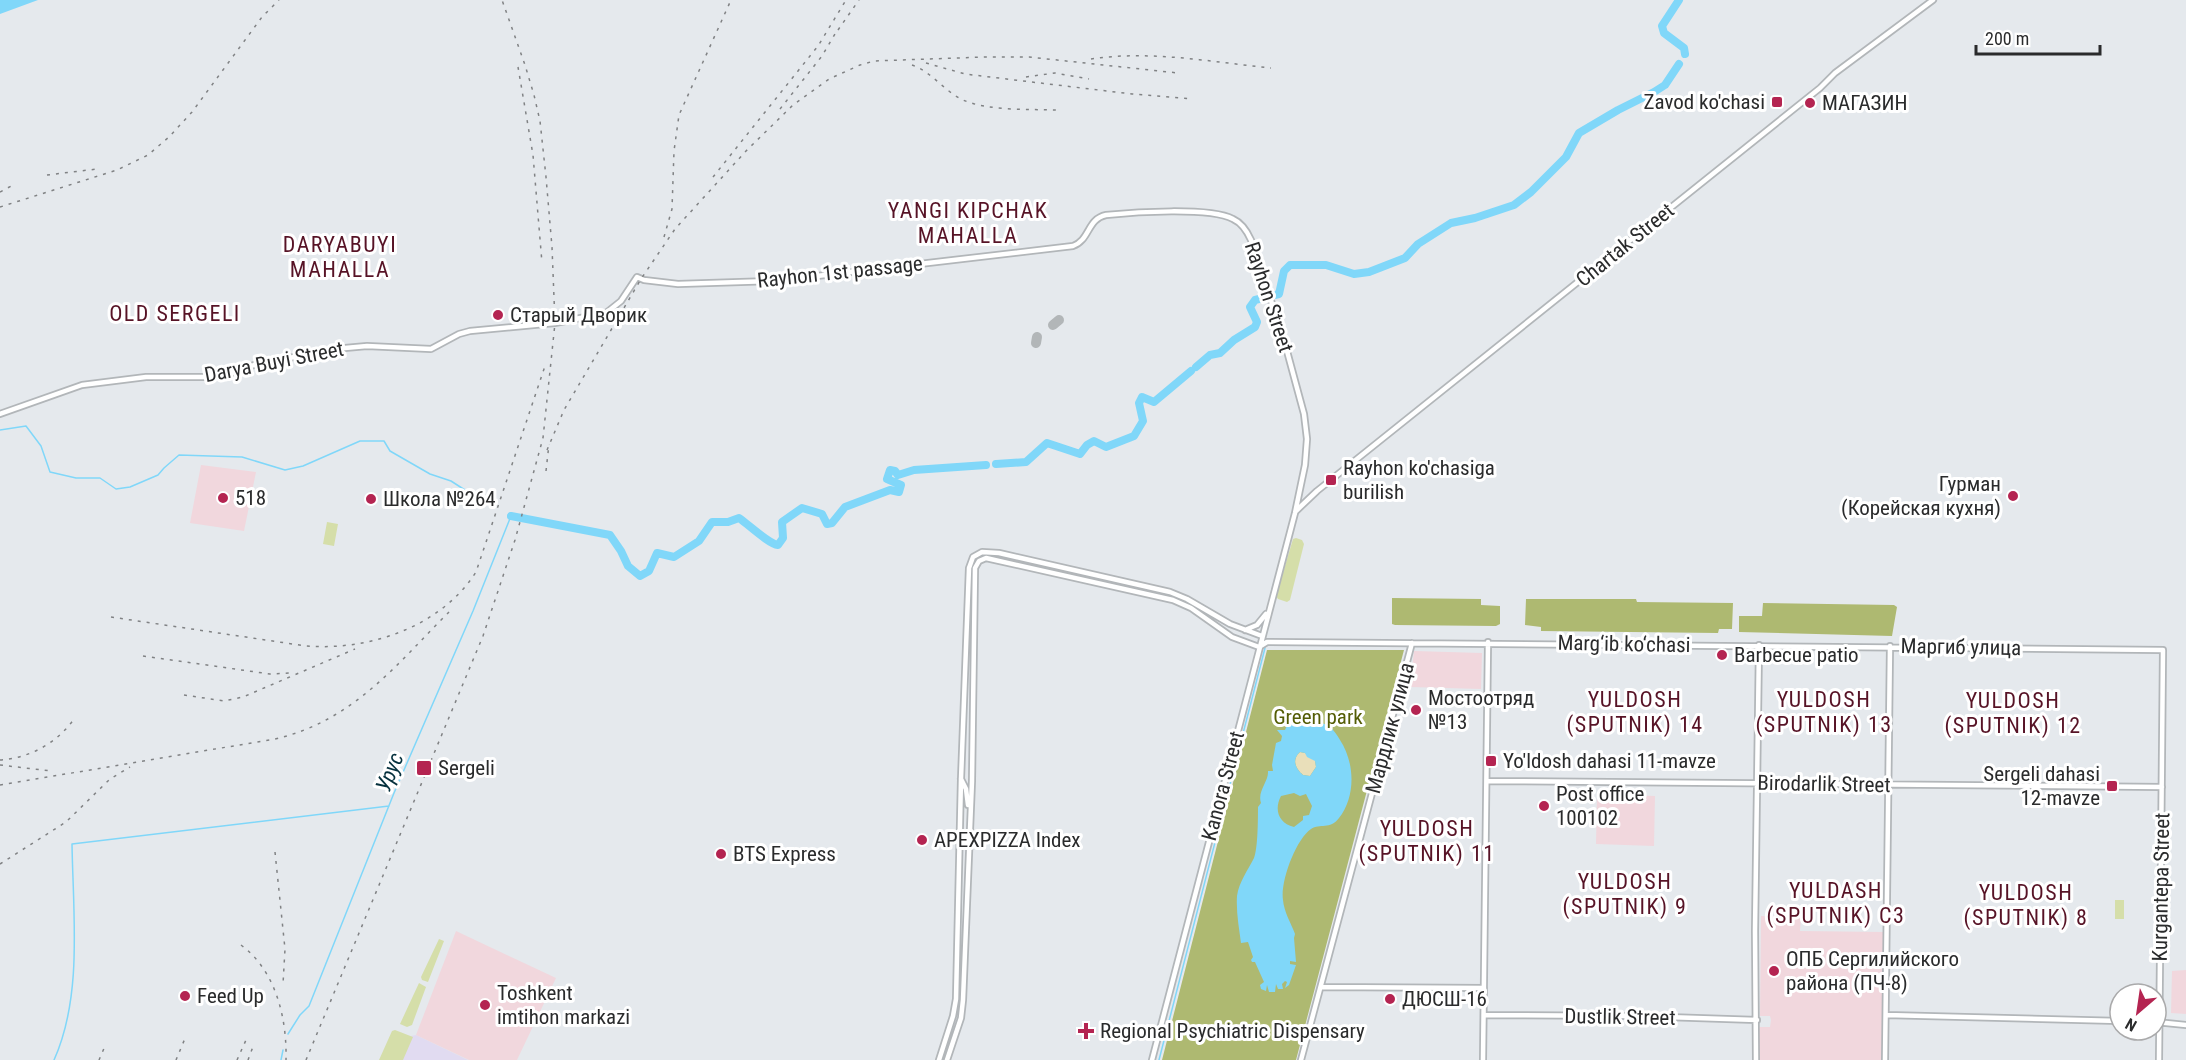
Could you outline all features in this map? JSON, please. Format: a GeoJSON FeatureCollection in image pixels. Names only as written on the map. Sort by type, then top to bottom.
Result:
{"type":"FeatureCollection","features":[{"type":"Feature","properties":{"kind":"street","name":"Chartak Street"},"geometry":{"type":"LineString","coordinates":[[1295,513],[1317,491],[1821,88],[1835,73],[1933,0]]}},
{"type":"Feature","properties":{"kind":"street","name":"Rayhon Street"},"geometry":{"type":"LineString","coordinates":[[1100,216],[1176,212],[1216,214],[1230,217],[1248,233],[1272,300],[1304,414],[1307,439],[1302,483],[1295,513]]}},
{"type":"Feature","properties":{"kind":"street","name":"Rayhon 1st passage"},"geometry":{"type":"LineString","coordinates":[[637,277],[678,284],[774,281],[1070,247],[1082,242],[1091,224],[1100,216]]}},
{"type":"Feature","properties":{"kind":"street","name":"Darya Buyi Street"},"geometry":{"type":"LineString","coordinates":[[0,414],[82,385],[146,377],[220,377],[255,365],[334,349],[367,346],[431,349],[459,334],[470,331],[555,323],[597,315],[614,308],[637,277]]}},
{"type":"Feature","properties":{"kind":"street"},"geometry":{"type":"LineString","coordinates":[[1302,483],[1306,493],[1317,491]]}},
{"type":"Feature","properties":{"kind":"street","name":"Kanora Street"},"geometry":{"type":"LineString","coordinates":[[1152,1060],[1295,513]]}},
{"type":"Feature","properties":{"kind":"street"},"geometry":{"type":"LineString","coordinates":[[939,1060],[956,999],[961,779],[969,568],[972,559],[977,553],[999,553],[1176,594],[1224,621],[1262,636],[1267,642],[1259,647],[1232,637],[1191,608],[1173,600],[988,558],[976,563],[972,781],[963,1000],[961,1018],[947,1060]]}},
{"type":"Feature","properties":{"kind":"street"},"geometry":{"type":"LineString","coordinates":[[1245,630],[1257,625],[1268,612]]}},
{"type":"Feature","properties":{"kind":"street","name":"Marg‘ib ko‘chasi"},"geometry":{"type":"LineString","coordinates":[[1267,642],[1759,645]]}},
{"type":"Feature","properties":{"kind":"street"},"geometry":{"type":"LineString","coordinates":[[1483,1060],[1488,642]]}},
{"type":"Feature","properties":{"kind":"street","name":"Мардлик улица"},"geometry":{"type":"LineString","coordinates":[[1301,1060],[1412,643]]}},
{"type":"Feature","properties":{"kind":"street"},"geometry":{"type":"LineString","coordinates":[[1756,1060],[1759,645]]}},
{"type":"Feature","properties":{"kind":"street","name":"Маргиб улица"},"geometry":{"type":"LineString","coordinates":[[1759,645],[2163,650]]}},
{"type":"Feature","properties":{"kind":"street"},"geometry":{"type":"LineString","coordinates":[[1885,1060],[1890,646]]}},
{"type":"Feature","properties":{"kind":"street","name":"Kurgantepa Street"},"geometry":{"type":"LineString","coordinates":[[2159,982],[2163,650]]}},
{"type":"Feature","properties":{"kind":"street"},"geometry":{"type":"LineString","coordinates":[[961,779],[966,789],[969,811]]}},
{"type":"Feature","properties":{"kind":"street","name":"Birodarlik Street"},"geometry":{"type":"LineString","coordinates":[[1486,781],[2162,787]]}},
{"type":"Feature","properties":{"kind":"street"},"geometry":{"type":"LineString","coordinates":[[1321,987],[1484,988]]}},
{"type":"Feature","properties":{"kind":"street","name":"Dustlik Street"},"geometry":{"type":"LineString","coordinates":[[1484,1015],[1757,1020]]}},
{"type":"Feature","properties":{"kind":"street"},"geometry":{"type":"LineString","coordinates":[[1886,1017],[2108,1021]]}},
{"type":"Feature","properties":{"kind":"street"},"geometry":{"type":"LineString","coordinates":[[2168,1023],[2186,1025]]}},
{"type":"Feature","properties":{"kind":"street","name":"Kurgantepa Street"},"geometry":{"type":"LineString","coordinates":[[2159,1042],[2159,1060]]}},
{"type":"Feature","properties":{"kind":"shaded area","name":"518"},"geometry":{"type":"Polygon","coordinates":[[[201,465],[256,472],[244,531],[190,523],[201,465]]]}},
{"type":"Feature","properties":{"kind":"shaded area"},"geometry":{"type":"Polygon","coordinates":[[[1414,651],[1482,653],[1481,689],[1410,687],[1414,651]]]}},
{"type":"Feature","properties":{"kind":"shaded area"},"geometry":{"type":"Polygon","coordinates":[[[1597,794],[1655,796],[1654,846],[1596,844],[1597,794]]]}},
{"type":"Feature","properties":{"kind":"shaded area"},"geometry":{"type":"Polygon","coordinates":[[[1761,916],[1801,917],[1800,931],[1884,932],[1883,1060],[1759,1060],[1759,1027],[1770,1027],[1771,1020],[1770,1016],[1760,1016],[1761,916]]]}},
{"type":"Feature","properties":{"kind":"shaded area","name":"Toshkent imtihon markazi"},"geometry":{"type":"Polygon","coordinates":[[[456,931],[556,978],[517,1060],[469,1060],[416,1035],[456,931]]]}},
{"type":"Feature","properties":{"kind":"shaded area"},"geometry":{"type":"Polygon","coordinates":[[[2186,970],[2186,1014],[2171,1013],[2172,971],[2186,970]]]}},
{"type":"Feature","properties":{"kind":"shaded area"},"geometry":{"type":"Polygon","coordinates":[[[416,1035],[468,1060],[401,1060],[411,1036],[416,1035]]]}},
{"type":"Feature","properties":{"kind":"green space"},"geometry":{"type":"Polygon","coordinates":[[[327,522],[338,524],[334,546],[323,544],[327,522]]]}},
{"type":"Feature","properties":{"kind":"green space"},"geometry":{"type":"Polygon","coordinates":[[[1293,539],[1302,540],[1304,544],[1290,600],[1287,602],[1276,596],[1293,539]]]}},
{"type":"Feature","properties":{"kind":"green space"},"geometry":{"type":"Polygon","coordinates":[[[1392,598],[1481,599],[1481,605],[1500,606],[1500,624],[1496,626],[1395,625],[1392,624],[1392,598]]]}},
{"type":"Feature","properties":{"kind":"green space"},"geometry":{"type":"Polygon","coordinates":[[[1526,599],[1636,599],[1637,602],[1733,603],[1732,629],[1719,629],[1718,633],[1541,631],[1541,627],[1525,625],[1526,599]]]}},
{"type":"Feature","properties":{"kind":"green space"},"geometry":{"type":"Polygon","coordinates":[[[1763,603],[1894,605],[1897,607],[1892,636],[1739,632],[1739,616],[1762,616],[1763,603]]]}},
{"type":"Feature","properties":{"kind":"green space","name":"Green park"},"geometry":{"type":"Polygon","coordinates":[[[1267,650],[1404,650],[1296,1060],[1162,1060],[1267,650]]]}},
{"type":"Feature","properties":{"kind":"green space"},"geometry":{"type":"Polygon","coordinates":[[[2115,900],[2124,900],[2124,919],[2115,919],[2115,900]]]}},
{"type":"Feature","properties":{"kind":"green space"},"geometry":{"type":"Polygon","coordinates":[[[439,939],[444,941],[428,982],[422,980],[421,977],[439,939]]]}},
{"type":"Feature","properties":{"kind":"green space"},"geometry":{"type":"Polygon","coordinates":[[[419,983],[426,987],[412,1025],[407,1027],[400,1024],[419,983]]]}},
{"type":"Feature","properties":{"kind":"green space"},"geometry":{"type":"Polygon","coordinates":[[[392,1031],[413,1037],[403,1060],[379,1060],[392,1031]]]}},
{"type":"Feature","properties":{"kind":"sand"},"geometry":{"type":"Polygon","coordinates":[[[1300,752],[1315,760],[1316,767],[1310,776],[1303,775],[1298,770],[1295,761],[1300,752]]]}},
{"type":"Feature","properties":{"kind":"water"},"geometry":{"type":"Polygon","coordinates":[[[0,0],[38,0],[0,14],[0,0]]]}},
{"type":"Feature","properties":{"kind":"water"},"geometry":{"type":"Polygon","coordinates":[[[1295,718],[1305,723],[1326,724],[1331,728],[1345,749],[1352,779],[1345,809],[1336,822],[1318,826],[1305,834],[1290,861],[1284,883],[1283,900],[1295,934],[1296,962],[1290,961],[1290,964],[1296,965],[1289,985],[1285,988],[1287,982],[1285,981],[1282,984],[1283,989],[1278,989],[1276,984],[1275,992],[1269,992],[1267,985],[1266,991],[1261,989],[1260,985],[1264,982],[1255,962],[1251,960],[1253,957],[1248,942],[1241,943],[1237,896],[1254,858],[1258,833],[1258,807],[1261,803],[1261,794],[1268,771],[1273,771],[1276,743],[1281,741],[1282,736],[1277,730],[1285,730],[1288,723],[1295,718]],[[1300,752],[1295,761],[1298,770],[1303,775],[1310,776],[1316,767],[1315,761],[1300,752]],[[1294,793],[1281,796],[1278,810],[1281,819],[1294,827],[1303,820],[1303,816],[1309,815],[1312,806],[1306,794],[1300,796],[1294,793]]]}},
{"type":"Feature","properties":{"kind":"waterway"},"geometry":{"type":"LineString","coordinates":[[1679,0],[1662,26],[1664,33],[1684,48],[1685,54]]}},
{"type":"Feature","properties":{"kind":"waterway"},"geometry":{"type":"LineString","coordinates":[[1196,367],[1210,355],[1220,353],[1234,340],[1255,327],[1257,322],[1250,307],[1255,300],[1279,294],[1284,271],[1290,265],[1326,265],[1354,274],[1369,272],[1405,258],[1418,244],[1451,223],[1514,205],[1531,192],[1566,157],[1579,133],[1665,85],[1679,64]]}},
{"type":"Feature","properties":{"kind":"waterway"},"geometry":{"type":"LineString","coordinates":[[996,464],[1026,462],[1047,443],[1080,454],[1087,445],[1094,441],[1106,447],[1134,436],[1143,421],[1139,403],[1142,397],[1154,402],[1191,371]]}},
{"type":"Feature","properties":{"kind":"waterway"},"geometry":{"type":"LineString","coordinates":[[0,430],[26,426],[41,446],[50,472],[76,478],[100,478],[116,489],[130,487],[158,475],[179,455],[242,457],[285,470],[303,466],[360,441],[384,441],[390,451],[493,505]]}},
{"type":"Feature","properties":{"kind":"waterway"},"geometry":{"type":"LineString","coordinates":[[511,516],[610,535],[628,566],[640,576],[649,571],[657,553],[674,557],[699,541],[712,522],[728,522],[739,518],[764,538],[778,545],[783,538],[782,522],[802,508],[822,514],[827,524],[832,523],[845,507],[890,490],[899,492],[901,485],[887,479],[890,470],[895,471],[898,475],[914,470],[986,465]]}},
{"type":"Feature","properties":{"kind":"waterway","name":"Урус"},"geometry":{"type":"LineString","coordinates":[[288,1034],[300,1015],[309,1006],[394,793],[473,611],[511,516],[508,515]]}},
{"type":"Feature","properties":{"kind":"waterway"},"geometry":{"type":"LineString","coordinates":[[1159,1060],[1265,648]]}},
{"type":"Feature","properties":{"kind":"waterway"},"geometry":{"type":"LineString","coordinates":[[54,1060],[63,1035],[73,982],[72,844],[389,806]]}},
{"type":"Feature","properties":{"kind":"waterway","name":"Урус"},"geometry":{"type":"LineString","coordinates":[[281,1060],[283,1050]]}},
{"type":"Feature","properties":{"kind":"taxiway"},"geometry":{"type":"LineString","coordinates":[[1053,325],[1059,320]]}},
{"type":"Feature","properties":{"kind":"taxiway"},"geometry":{"type":"LineString","coordinates":[[1036,343],[1037,337]]}},
{"type":"Feature","properties":{"kind":"railway"},"geometry":{"type":"LineString","coordinates":[[0,207],[117,170],[148,155],[169,137],[192,112],[262,17],[279,0]]}},
{"type":"Feature","properties":{"kind":"railway"},"geometry":{"type":"LineString","coordinates":[[306,1060],[483,636],[515,540],[543,438],[555,323],[546,177],[540,121],[534,95],[502,0]]}},
{"type":"Feature","properties":{"kind":"railway"},"geometry":{"type":"LineString","coordinates":[[664,237],[672,209],[674,151],[679,115],[731,0]]}},
{"type":"Feature","properties":{"kind":"railway"},"geometry":{"type":"LineString","coordinates":[[713,177],[818,46],[846,0]]}},
{"type":"Feature","properties":{"kind":"railway"},"geometry":{"type":"LineString","coordinates":[[838,30],[859,0]]}},
{"type":"Feature","properties":{"kind":"railway"},"geometry":{"type":"LineString","coordinates":[[780,109],[822,56],[835,34]]}},
{"type":"Feature","properties":{"kind":"railway"},"geometry":{"type":"LineString","coordinates":[[1091,59],[1158,56],[1271,68]]}},
{"type":"Feature","properties":{"kind":"railway"},"geometry":{"type":"LineString","coordinates":[[547,450],[564,410],[641,279],[675,229],[746,151],[793,105],[829,79],[874,61],[984,57],[1029,57],[1178,73]]}},
{"type":"Feature","properties":{"kind":"railway"},"geometry":{"type":"LineString","coordinates":[[926,63],[965,74],[1193,99]]}},
{"type":"Feature","properties":{"kind":"railway"},"geometry":{"type":"LineString","coordinates":[[912,65],[926,72],[956,96],[973,104],[1008,109],[1056,110]]}},
{"type":"Feature","properties":{"kind":"railway"},"geometry":{"type":"LineString","coordinates":[[518,67],[533,155],[542,263]]}},
{"type":"Feature","properties":{"kind":"railway"},"geometry":{"type":"LineString","coordinates":[[1026,77],[1055,73],[1089,79]]}},
{"type":"Feature","properties":{"kind":"railway"},"geometry":{"type":"LineString","coordinates":[[47,175],[97,169]]}},
{"type":"Feature","properties":{"kind":"railway"},"geometry":{"type":"LineString","coordinates":[[0,192],[15,184]]}},
{"type":"Feature","properties":{"kind":"railway"},"geometry":{"type":"LineString","coordinates":[[111,617],[306,646],[330,647],[378,639],[402,632],[423,621],[444,607],[476,572],[545,366]]}},
{"type":"Feature","properties":{"kind":"railway"},"geometry":{"type":"LineString","coordinates":[[546,471],[549,444]]}},
{"type":"Feature","properties":{"kind":"railway"},"geometry":{"type":"LineString","coordinates":[[0,785],[275,739],[303,731],[328,719],[371,689],[449,612]]}},
{"type":"Feature","properties":{"kind":"railway"},"geometry":{"type":"LineString","coordinates":[[184,695],[224,701],[243,697],[355,649]]}},
{"type":"Feature","properties":{"kind":"railway"},"geometry":{"type":"LineString","coordinates":[[143,656],[270,674],[290,673]]}},
{"type":"Feature","properties":{"kind":"railway"},"geometry":{"type":"LineString","coordinates":[[0,760],[22,756],[42,748],[67,728],[74,719]]}},
{"type":"Feature","properties":{"kind":"railway"},"geometry":{"type":"LineString","coordinates":[[0,765],[51,771]]}},
{"type":"Feature","properties":{"kind":"railway"},"geometry":{"type":"LineString","coordinates":[[0,864],[66,822],[110,779],[130,767]]}},
{"type":"Feature","properties":{"kind":"railway"},"geometry":{"type":"LineString","coordinates":[[275,852],[285,949],[283,984]]}},
{"type":"Feature","properties":{"kind":"railway"},"geometry":{"type":"LineString","coordinates":[[241,945],[263,968],[277,996],[284,1028],[286,1060]]}},
{"type":"Feature","properties":{"kind":"railway"},"geometry":{"type":"LineString","coordinates":[[176,1060],[186,1036]]}},
{"type":"Feature","properties":{"kind":"railway"},"geometry":{"type":"LineString","coordinates":[[237,1060],[246,1040]]}},
{"type":"Feature","properties":{"kind":"railway"},"geometry":{"type":"LineString","coordinates":[[248,1060],[254,1044]]}},
{"type":"Feature","properties":{"kind":"railway"},"geometry":{"type":"LineString","coordinates":[[99,1060],[105,1046]]}},
{"type":"Feature","properties":{"kind":"place","name":"Zavod ko'chasi"},"geometry":{"type":"Point","coordinates":[1777,102]}},
{"type":"Feature","properties":{"kind":"place","name":"МАГАЗИН"},"geometry":{"type":"Point","coordinates":[1810,103]}},
{"type":"Feature","properties":{"kind":"place","name":"Старый Дворик"},"geometry":{"type":"Point","coordinates":[498,315]}},
{"type":"Feature","properties":{"kind":"place","name":"Rayhon ko'chasiga burilish"},"geometry":{"type":"Point","coordinates":[1331,480]}},
{"type":"Feature","properties":{"kind":"place","name":"Гурман (Корейская кухня)"},"geometry":{"type":"Point","coordinates":[2013,496]}},
{"type":"Feature","properties":{"kind":"place","name":"518"},"geometry":{"type":"Point","coordinates":[223,498]}},
{"type":"Feature","properties":{"kind":"place","name":"Школа №264"},"geometry":{"type":"Point","coordinates":[371,499]}},
{"type":"Feature","properties":{"kind":"place","name":"Barbecue patio"},"geometry":{"type":"Point","coordinates":[1722,655]}},
{"type":"Feature","properties":{"kind":"place","name":"Мостоотряд №13"},"geometry":{"type":"Point","coordinates":[1416,710]}},
{"type":"Feature","properties":{"kind":"place","name":"Yo'ldosh dahasi 11-mavze"},"geometry":{"type":"Point","coordinates":[1491,761]}},
{"type":"Feature","properties":{"kind":"place","name":"Sergeli"},"geometry":{"type":"Point","coordinates":[424,768]}},
{"type":"Feature","properties":{"kind":"place","name":"Sergeli dahasi 12-mavze"},"geometry":{"type":"Point","coordinates":[2112,786]}},
{"type":"Feature","properties":{"kind":"place","name":"Post office 100102"},"geometry":{"type":"Point","coordinates":[1544,806]}},
{"type":"Feature","properties":{"kind":"place","name":"APEXPIZZA Index"},"geometry":{"type":"Point","coordinates":[922,840]}},
{"type":"Feature","properties":{"kind":"place","name":"BTS Express"},"geometry":{"type":"Point","coordinates":[721,854]}},
{"type":"Feature","properties":{"kind":"place","name":"ОПБ Сергилийского района (ПЧ-8)"},"geometry":{"type":"Point","coordinates":[1774,971]}},
{"type":"Feature","properties":{"kind":"place","name":"Feed Up"},"geometry":{"type":"Point","coordinates":[185,996]}},
{"type":"Feature","properties":{"kind":"place","name":"ДЮСШ-16"},"geometry":{"type":"Point","coordinates":[1390,999]}},
{"type":"Feature","properties":{"kind":"place","name":"Toshkent imtihon markazi"},"geometry":{"type":"Point","coordinates":[485,1005]}},
{"type":"Feature","properties":{"kind":"place","name":"Regional Psychiatric Dispensary"},"geometry":{"type":"Point","coordinates":[1086,1031]}},
{"type":"Feature","properties":{"kind":"district","name":"YANGI KIPCHAK MAHALLA"},"geometry":{"type":"Point","coordinates":[968,222]}},
{"type":"Feature","properties":{"kind":"district","name":"DARYABUYI MAHALLA"},"geometry":{"type":"Point","coordinates":[340,256]}},
{"type":"Feature","properties":{"kind":"district","name":"OLD SERGELI"},"geometry":{"type":"Point","coordinates":[175,313]}},
{"type":"Feature","properties":{"kind":"district","name":"YULDOSH (SPUTNIK) 14"},"geometry":{"type":"Point","coordinates":[1635,712]}},
{"type":"Feature","properties":{"kind":"district","name":"YULDOSH (SPUTNIK) 13"},"geometry":{"type":"Point","coordinates":[1824,712]}},
{"type":"Feature","properties":{"kind":"district","name":"YULDOSH (SPUTNIK) 12"},"geometry":{"type":"Point","coordinates":[2013,712]}},
{"type":"Feature","properties":{"kind":"district","name":"YULDOSH (SPUTNIK) 11"},"geometry":{"type":"Point","coordinates":[1427,840]}},
{"type":"Feature","properties":{"kind":"district","name":"YULDOSH (SPUTNIK) 9"},"geometry":{"type":"Point","coordinates":[1625,894]}},
{"type":"Feature","properties":{"kind":"district","name":"YULDASH (SPUTNIK) С3"},"geometry":{"type":"Point","coordinates":[1836,902]}},
{"type":"Feature","properties":{"kind":"district","name":"YULDOSH (SPUTNIK) 8"},"geometry":{"type":"Point","coordinates":[2026,904]}}]}
